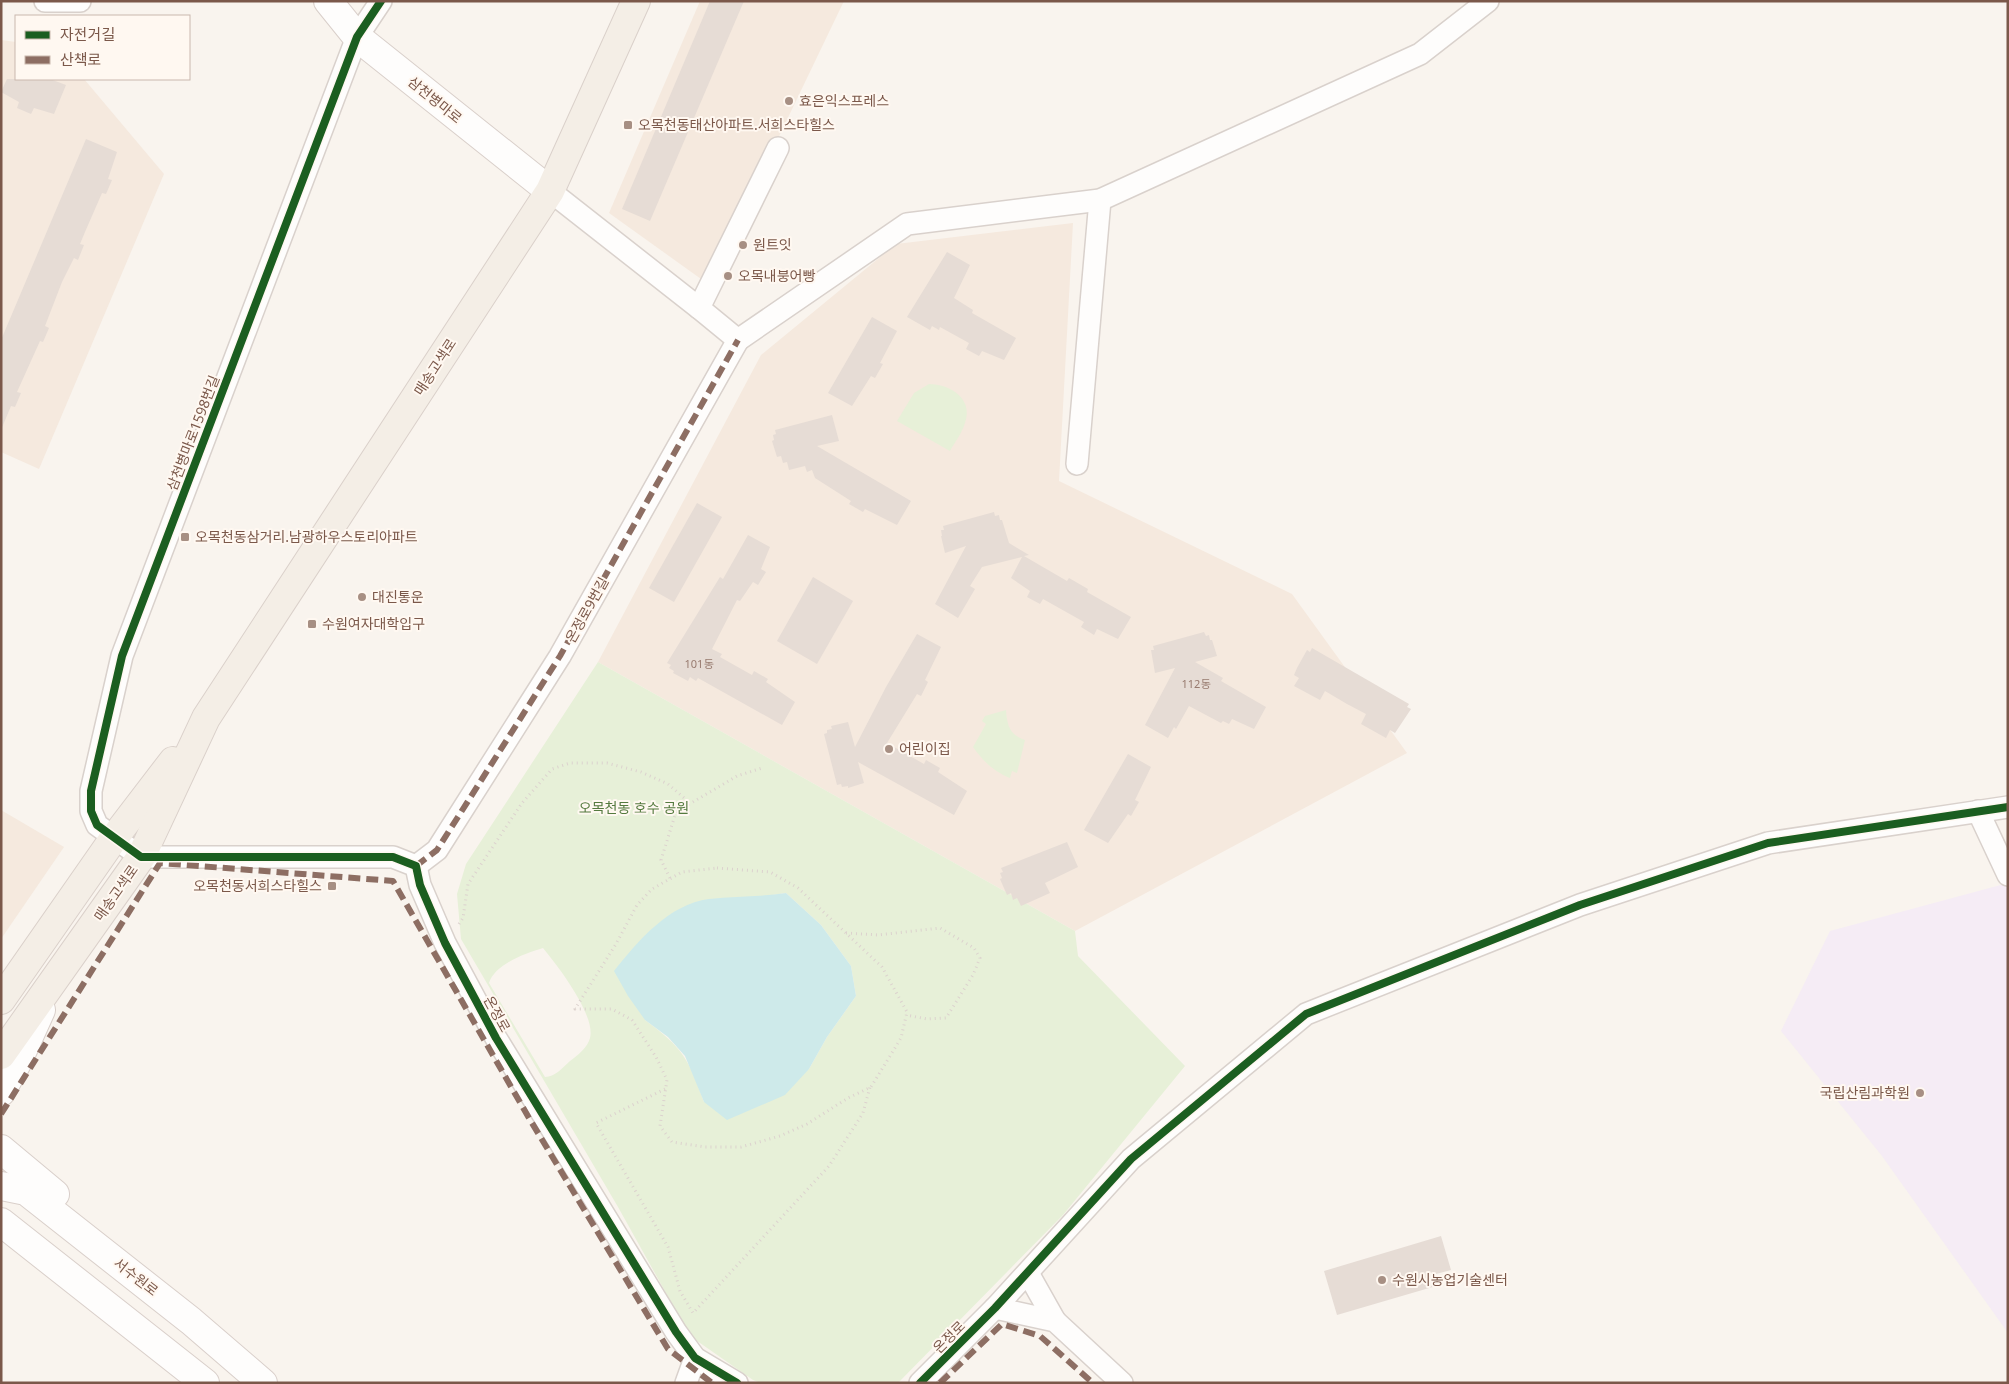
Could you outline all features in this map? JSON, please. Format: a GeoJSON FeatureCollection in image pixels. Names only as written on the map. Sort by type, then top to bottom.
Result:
{"type":"FeatureCollection","features":[{"type":"Feature","properties":{"kind":"main road","name":"매송고색로"},"geometry":{"type":"LineString","coordinates":[[1,1000],[114,838],[206,718],[550,191],[636,1]]}},
{"type":"Feature","properties":{"kind":"main road","name":"매송고색로"},"geometry":{"type":"LineString","coordinates":[[1,1055],[50,989],[141,857],[206,718]]}},
{"type":"Feature","properties":{"kind":"street"},"geometry":{"type":"LineString","coordinates":[[45,1],[80,1]]}},
{"type":"Feature","properties":{"kind":"street","name":"삼천병마로"},"geometry":{"type":"LineString","coordinates":[[328,1],[357,37],[550,191]]}},
{"type":"Feature","properties":{"kind":"street","name":"삼천병마로1598번길"},"geometry":{"type":"LineString","coordinates":[[141,857],[97,825],[91,810],[91,790],[122,656],[357,37],[381,1]]}},
{"type":"Feature","properties":{"kind":"street"},"geometry":{"type":"LineString","coordinates":[[550,191],[738,340],[907,224],[1100,200],[1420,54],[1488,1]]}},
{"type":"Feature","properties":{"kind":"street"},"geometry":{"type":"LineString","coordinates":[[700,308],[778,148]]}},
{"type":"Feature","properties":{"kind":"street"},"geometry":{"type":"LineString","coordinates":[[1077,464],[1100,200]]}},
{"type":"Feature","properties":{"kind":"street","name":"온정로9번길"},"geometry":{"type":"LineString","coordinates":[[416,866],[436,850],[560,656],[738,340]]}},
{"type":"Feature","properties":{"kind":"street","name":"온정로"},"geometry":{"type":"LineString","coordinates":[[920,1383],[1028,1273],[1130,1159],[1306,1014],[1580,905],[1768,843],[2008,807]]}},
{"type":"Feature","properties":{"kind":"street"},"geometry":{"type":"LineString","coordinates":[[1978,811],[2008,875]]}},
{"type":"Feature","properties":{"kind":"street"},"geometry":{"type":"LineString","coordinates":[[141,857],[393,857],[416,866]]}},
{"type":"Feature","properties":{"kind":"street","name":"온정로"},"geometry":{"type":"LineString","coordinates":[[416,866],[420,885],[445,943],[496,1038],[676,1332],[696,1358],[737,1383]]}},
{"type":"Feature","properties":{"kind":"street"},"geometry":{"type":"LineString","coordinates":[[1,1092],[17,1063],[50,989]]}},
{"type":"Feature","properties":{"kind":"street"},"geometry":{"type":"LineString","coordinates":[[1,1149],[25,1171],[109,1236],[150,1288]]}},
{"type":"Feature","properties":{"kind":"street","name":"서수원로"},"geometry":{"type":"LineString","coordinates":[[1,1186],[26,1191],[150,1288],[263,1383]]}},
{"type":"Feature","properties":{"kind":"street"},"geometry":{"type":"LineString","coordinates":[[1,1222],[205,1383]]}},
{"type":"Feature","properties":{"kind":"street"},"geometry":{"type":"LineString","coordinates":[[1028,1273],[1055,1321],[1122,1383]]}},
{"type":"Feature","properties":{"kind":"street"},"geometry":{"type":"LineString","coordinates":[[995,1308],[1055,1321]]}},
{"type":"Feature","properties":{"kind":"street"},"geometry":{"type":"LineString","coordinates":[[686,1383],[696,1358]]}},
{"type":"Feature","properties":{"kind":"path"},"geometry":{"type":"LineString","coordinates":[[445,943],[463,918],[468,884],[522,804],[552,769],[570,763],[607,764],[641,772],[668,784],[690,804]]}},
{"type":"Feature","properties":{"kind":"path"},"geometry":{"type":"LineString","coordinates":[[670,878],[661,860],[676,812],[737,776],[762,768]]}},
{"type":"Feature","properties":{"kind":"path"},"geometry":{"type":"LineString","coordinates":[[666,1088],[596,1123],[668,1247],[680,1291],[693,1313],[829,1166],[863,1113],[870,1087],[902,1038],[907,1012],[898,992],[882,967],[798,888],[770,872],[717,868],[682,872],[652,889],[637,906],[616,944],[575,1009],[612,1009],[632,1020],[656,1057],[667,1080],[666,1088],[660,1126],[672,1142],[705,1147],[741,1147],[780,1136],[807,1124],[848,1098],[870,1087]]}},
{"type":"Feature","properties":{"kind":"path"},"geometry":{"type":"LineString","coordinates":[[846,933],[878,935],[940,928],[974,948],[980,958],[973,975],[946,1018],[906,1015]]}},
{"type":"Feature","properties":{"kind":"shaded area"},"geometry":{"type":"Polygon","coordinates":[[[700,1],[844,1],[708,284],[609,213],[700,1]]]}},
{"type":"Feature","properties":{"kind":"shaded area"},"geometry":{"type":"Polygon","coordinates":[[[1,40],[15,42],[15,80],[85,80],[164,174],[39,469],[1,452],[1,40]]]}},
{"type":"Feature","properties":{"kind":"shaded area"},"geometry":{"type":"Polygon","coordinates":[[[1073,223],[1059,481],[1292,594],[1407,753],[1075,931],[598,662],[761,355],[896,244],[1073,223]]]}},
{"type":"Feature","properties":{"kind":"shaded area"},"geometry":{"type":"Polygon","coordinates":[[[1,810],[64,847],[1,939],[1,810]]]}},
{"type":"Feature","properties":{"kind":"shaded area","name":"국립산림과학원"},"geometry":{"type":"Polygon","coordinates":[[[2008,883],[2008,1333],[1882,1156],[1781,1031],[1830,931],[2008,883]]]}},
{"type":"Feature","properties":{"kind":"green space"},"geometry":{"type":"Polygon","coordinates":[[[929,384],[952,390],[958,394],[966,406],[967,414],[964,427],[950,451],[897,421],[914,393],[929,384]]]}},
{"type":"Feature","properties":{"kind":"green space","name":"오목천동 호수 공원"},"geometry":{"type":"Polygon","coordinates":[[[598,662],[1075,931],[1078,956],[1185,1066],[1063,1215],[898,1383],[761,1383],[753,1380],[690,1336],[618,1207],[461,939],[457,894],[466,864],[598,662]],[[786,893],[759,897],[645,1020],[668,1038],[683,1055],[704,1102],[809,1069],[827,1037],[856,996],[851,966],[821,925],[786,893]],[[543,948],[520,956],[504,965],[492,976],[489,983],[545,1077],[549,1077],[582,1051],[589,1041],[590,1028],[587,1017],[574,991],[543,948]]]}},
{"type":"Feature","properties":{"kind":"green space"},"geometry":{"type":"Polygon","coordinates":[[[1006,710],[1007,720],[1012,732],[1025,740],[1017,773],[1012,771],[1010,778],[989,765],[973,747],[986,724],[982,721],[985,716],[1006,710]]]}},
{"type":"Feature","properties":{"kind":"water"},"geometry":{"type":"Polygon","coordinates":[[[786,893],[821,925],[851,966],[856,996],[827,1037],[809,1069],[785,1095],[727,1120],[704,1102],[685,1056],[668,1037],[645,1020],[628,996],[614,971],[644,936],[668,916],[694,902],[709,899],[786,893]]]}},
{"type":"Feature","properties":{"kind":"building"},"geometry":{"type":"Polygon","coordinates":[[[710,1],[744,1],[650,221],[622,209],[710,1]]]}},
{"type":"Feature","properties":{"kind":"building"},"geometry":{"type":"Polygon","coordinates":[[[7,79],[53,80],[66,85],[54,114],[34,108],[31,114],[17,108],[19,102],[1,92],[7,79]]]}},
{"type":"Feature","properties":{"kind":"building"},"geometry":{"type":"Polygon","coordinates":[[[86,139],[117,152],[108,179],[112,180],[106,194],[102,193],[85,232],[80,244],[84,245],[78,260],[74,258],[62,282],[45,326],[49,328],[43,342],[40,341],[17,392],[21,393],[15,407],[11,406],[1,430],[1,340],[86,139]]]}},
{"type":"Feature","properties":{"kind":"building"},"geometry":{"type":"Polygon","coordinates":[[[947,252],[970,265],[954,298],[973,310],[972,313],[1016,338],[1004,360],[982,351],[979,356],[966,349],[969,343],[940,327],[939,330],[932,326],[930,330],[907,317],[947,252]]]}},
{"type":"Feature","properties":{"kind":"building"},"geometry":{"type":"Polygon","coordinates":[[[872,317],[897,331],[880,363],[883,364],[875,378],[871,376],[852,406],[828,393],[872,317]]]}},
{"type":"Feature","properties":{"kind":"building"},"geometry":{"type":"Polygon","coordinates":[[[832,415],[839,441],[817,446],[911,501],[897,525],[865,509],[863,512],[849,504],[851,501],[815,478],[812,470],[807,472],[805,466],[789,470],[787,462],[783,463],[781,456],[777,457],[772,441],[774,440],[773,435],[776,434],[775,430],[832,415]]]}},
{"type":"Feature","properties":{"kind":"building"},"geometry":{"type":"Polygon","coordinates":[[[697,503],[722,517],[674,602],[649,588],[697,503]]]}},
{"type":"Feature","properties":{"kind":"building"},"geometry":{"type":"Polygon","coordinates":[[[994,512],[995,516],[999,515],[1000,520],[1002,520],[1009,543],[1029,555],[1024,556],[1067,581],[1069,578],[1088,589],[1087,592],[1131,617],[1118,639],[1097,629],[1094,635],[1081,627],[1084,622],[1043,599],[1040,604],[1027,597],[1030,591],[1011,578],[1022,557],[982,567],[970,586],[975,589],[958,618],[935,604],[966,546],[945,553],[941,536],[941,530],[944,530],[943,526],[994,512]]]}},
{"type":"Feature","properties":{"kind":"building"},"geometry":{"type":"Polygon","coordinates":[[[748,535],[770,547],[761,569],[766,572],[758,585],[753,582],[740,601],[737,600],[712,649],[722,654],[720,657],[752,675],[754,671],[768,679],[766,682],[795,702],[782,725],[698,678],[696,681],[690,677],[688,681],[673,673],[674,671],[669,668],[671,665],[667,663],[720,577],[723,579],[748,535]]]}},
{"type":"Feature","properties":{"kind":"building"},"geometry":{"type":"Polygon","coordinates":[[[813,577],[853,601],[817,664],[777,641],[813,577]]]}},
{"type":"Feature","properties":{"kind":"building"},"geometry":{"type":"Polygon","coordinates":[[[1204,632],[1212,640],[1217,656],[1195,662],[1223,678],[1221,681],[1266,707],[1254,729],[1232,719],[1229,724],[1223,721],[1221,723],[1189,706],[1176,729],[1174,727],[1168,738],[1145,725],[1175,668],[1155,673],[1151,650],[1154,650],[1153,646],[1204,632]]]}},
{"type":"Feature","properties":{"kind":"building"},"geometry":{"type":"Polygon","coordinates":[[[917,634],[941,647],[925,680],[928,682],[921,696],[917,694],[887,743],[924,764],[926,760],[940,768],[938,772],[967,791],[954,815],[858,762],[864,783],[848,788],[848,786],[842,787],[841,784],[837,785],[824,734],[827,733],[827,730],[832,729],[831,726],[848,722],[855,747],[886,687],[917,634]]]}},
{"type":"Feature","properties":{"kind":"building"},"geometry":{"type":"Polygon","coordinates":[[[1312,648],[1409,704],[1407,707],[1411,709],[1395,733],[1390,730],[1386,738],[1361,724],[1366,714],[1325,691],[1320,700],[1294,686],[1299,678],[1294,675],[1297,668],[1307,650],[1310,652],[1312,648]]]}},
{"type":"Feature","properties":{"kind":"building"},"geometry":{"type":"Polygon","coordinates":[[[1128,754],[1151,767],[1135,800],[1139,802],[1131,816],[1128,814],[1108,843],[1084,830],[1128,754]]]}},
{"type":"Feature","properties":{"kind":"building"},"geometry":{"type":"Polygon","coordinates":[[[1067,842],[1078,867],[1045,883],[1050,893],[1021,906],[1017,898],[1013,900],[1011,893],[1007,895],[1000,879],[1002,878],[1000,873],[1003,872],[1001,868],[1067,842]]]}},
{"type":"Feature","properties":{"kind":"building","name":"수원시농업기술센터"},"geometry":{"type":"Polygon","coordinates":[[[1441,1236],[1451,1270],[1436,1274],[1436,1286],[1337,1315],[1324,1271],[1441,1236]]]}},
{"type":"Feature","properties":{"kind":"marked path"},"geometry":{"type":"LineString","coordinates":[[416,866],[437,850],[560,656],[738,340]]}},
{"type":"Feature","properties":{"kind":"marked path"},"geometry":{"type":"LineString","coordinates":[[1,1114],[160,863],[393,881],[529,1118],[668,1349],[712,1383]]}},
{"type":"Feature","properties":{"kind":"marked path"},"geometry":{"type":"LineString","coordinates":[[940,1383],[1002,1324],[1040,1336],[1093,1383]]}},
{"type":"Feature","properties":{"kind":"cycle path"},"geometry":{"type":"LineString","coordinates":[[381,1],[357,37],[122,656],[91,791],[91,811],[97,825],[141,857],[393,857],[416,866],[420,885],[445,943],[496,1038],[676,1332],[695,1358],[737,1383]]}},
{"type":"Feature","properties":{"kind":"cycle path"},"geometry":{"type":"LineString","coordinates":[[920,1383],[995,1308],[1131,1159],[1306,1014],[1580,905],[1768,843],[2008,807]]}},
{"type":"Feature","properties":{"kind":"place","name":"효은익스프레스"},"geometry":{"type":"Point","coordinates":[789,101]}},
{"type":"Feature","properties":{"kind":"place","name":"오목천동태산아파트.서희스타힐스"},"geometry":{"type":"Point","coordinates":[628,125]}},
{"type":"Feature","properties":{"kind":"place","name":"원트잇"},"geometry":{"type":"Point","coordinates":[743,245]}},
{"type":"Feature","properties":{"kind":"place","name":"오목내붕어빵"},"geometry":{"type":"Point","coordinates":[728,276]}},
{"type":"Feature","properties":{"kind":"place","name":"오목천동삼거리.남광하우스토리아파트"},"geometry":{"type":"Point","coordinates":[185,537]}},
{"type":"Feature","properties":{"kind":"place","name":"대진통운"},"geometry":{"type":"Point","coordinates":[362,597]}},
{"type":"Feature","properties":{"kind":"place","name":"수원여자대학입구"},"geometry":{"type":"Point","coordinates":[312,624]}},
{"type":"Feature","properties":{"kind":"place","name":"어린이집"},"geometry":{"type":"Point","coordinates":[889,749]}},
{"type":"Feature","properties":{"kind":"place","name":"오목천동서희스타힐스"},"geometry":{"type":"Point","coordinates":[332,886]}},
{"type":"Feature","properties":{"kind":"place","name":"국립산림과학원"},"geometry":{"type":"Point","coordinates":[1920,1093]}},
{"type":"Feature","properties":{"kind":"place","name":"수원시농업기술센터"},"geometry":{"type":"Point","coordinates":[1382,1280]}}]}
